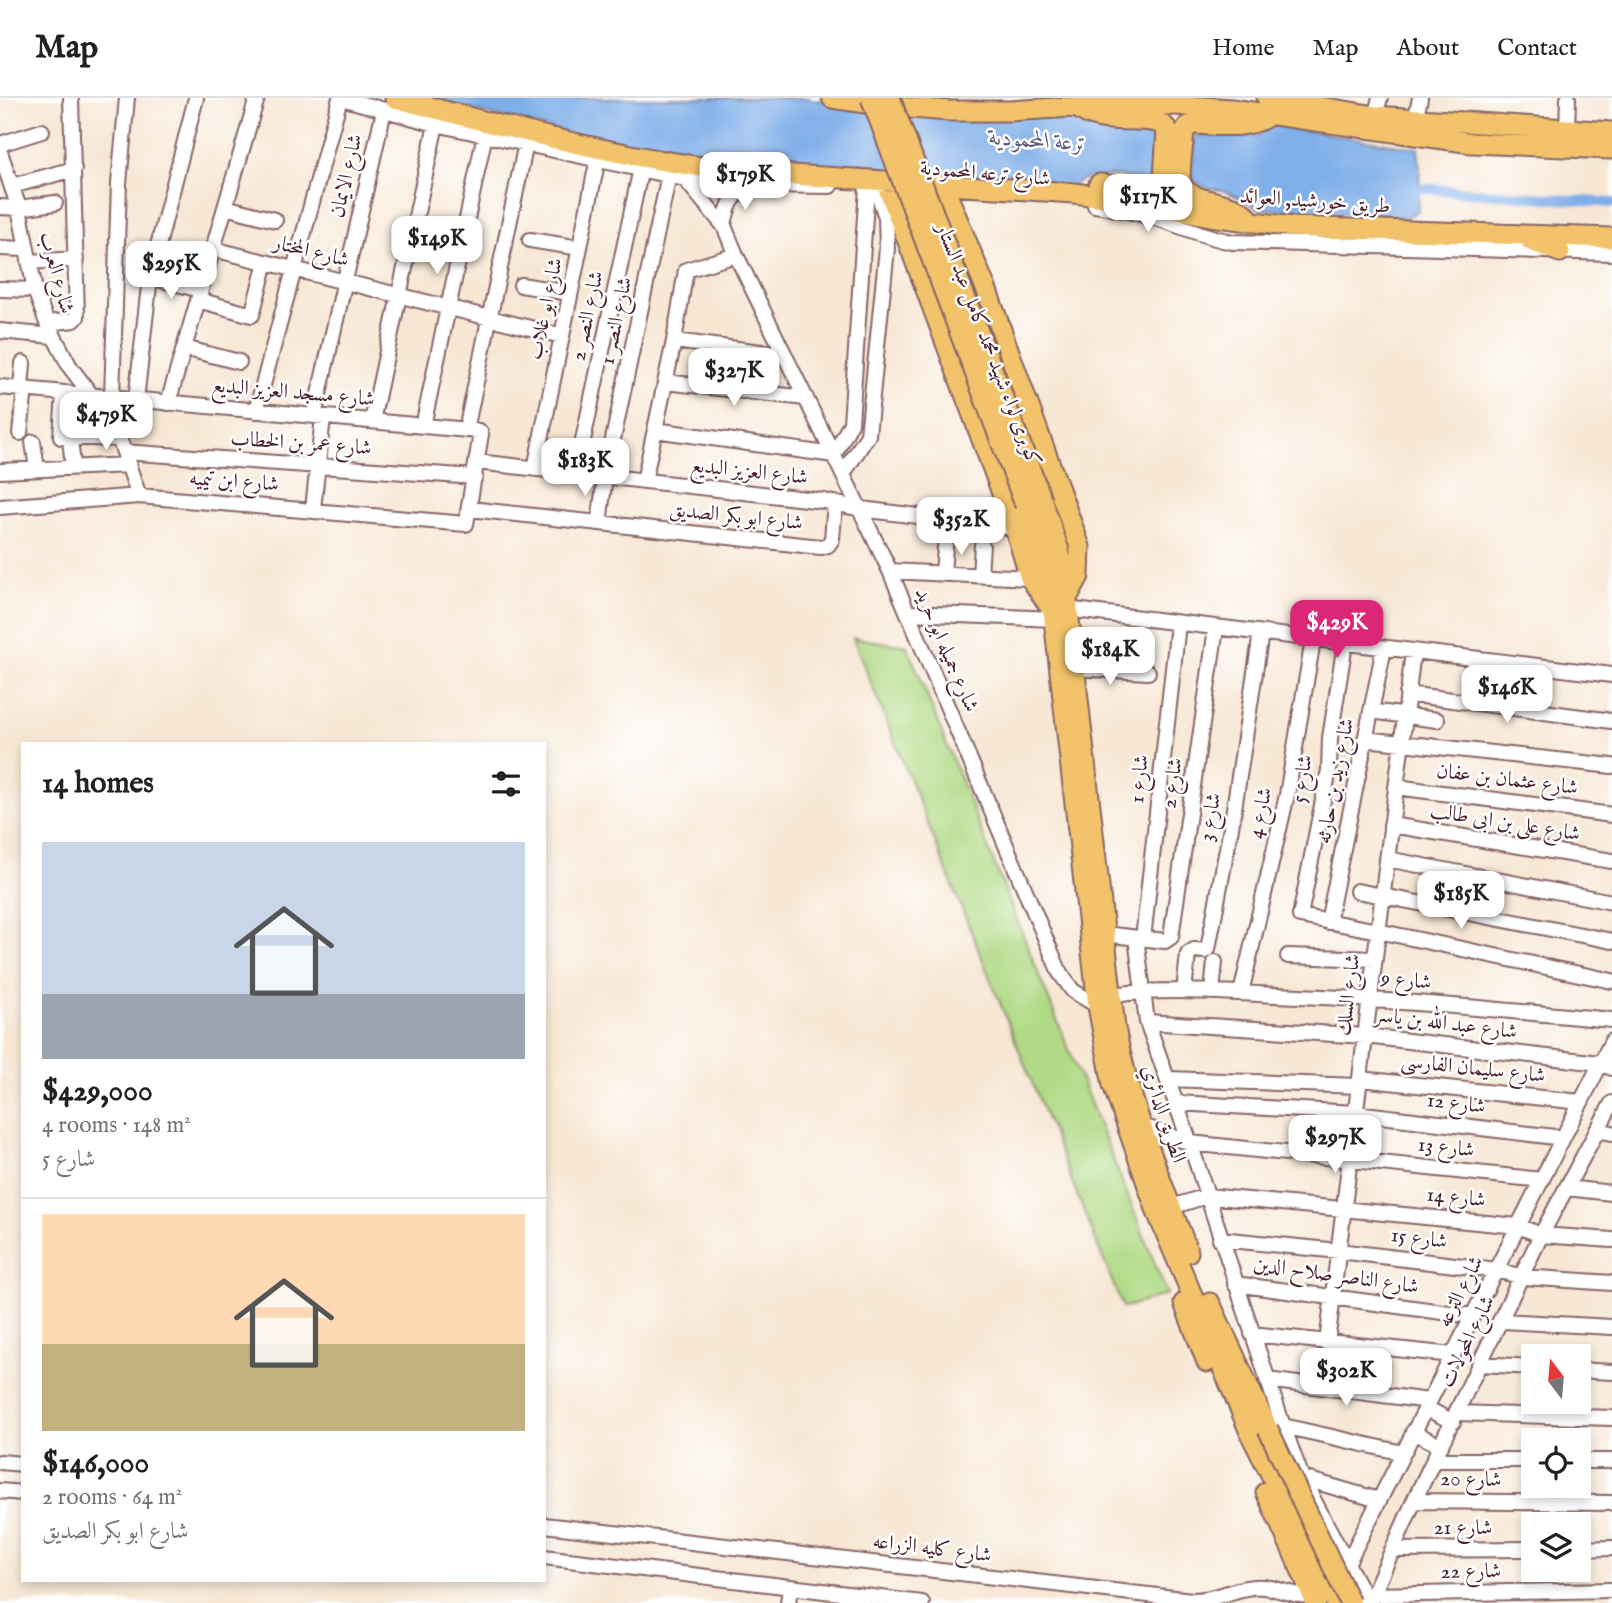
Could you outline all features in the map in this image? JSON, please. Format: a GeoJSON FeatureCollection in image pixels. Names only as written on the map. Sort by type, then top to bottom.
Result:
{"type":"FeatureCollection","features":[{"type":"Feature","properties":{"kind":"main road"},"geometry":{"type":"LineString","coordinates":[[832,98],[949,111],[1175,104],[1268,107],[1472,143],[1612,149]]}},
{"type":"Feature","properties":{"kind":"main road","name":"كوبرى لواء شهيد محمد كامل عبد الستار"},"geometry":{"type":"LineString","coordinates":[[871,98],[1033,503],[1059,550],[1059,610]]}},
{"type":"Feature","properties":{"kind":"main road","name":"كوبرى لواء شهيد محمد كامل عبد الستار"},"geometry":{"type":"LineString","coordinates":[[890,98],[1033,503]]}},
{"type":"Feature","properties":{"kind":"main road"},"geometry":{"type":"LineString","coordinates":[[1176,134],[1194,124],[1246,125],[1259,122],[1268,107],[1302,101],[1377,107],[1415,120],[1612,132]]}},
{"type":"Feature","properties":{"kind":"main road","name":"طريق خورشيد, العوائد"},"geometry":{"type":"LineString","coordinates":[[390,104],[692,166],[773,176],[1074,192],[1293,227],[1612,238]]}},
{"type":"Feature","properties":{"kind":"main road"},"geometry":{"type":"LineString","coordinates":[[1076,106],[1086,115],[1097,119],[1160,122],[1176,134]]}},
{"type":"Feature","properties":{"kind":"main road"},"geometry":{"type":"LineString","coordinates":[[1172,178],[1176,134]]}},
{"type":"Feature","properties":{"kind":"main road"},"geometry":{"type":"LineString","coordinates":[[1074,192],[1093,183],[1151,188],[1172,178]]}},
{"type":"Feature","properties":{"kind":"main road"},"geometry":{"type":"LineString","coordinates":[[1172,178],[1189,194],[1237,207],[1252,222]]}},
{"type":"Feature","properties":{"kind":"main road"},"geometry":{"type":"LineString","coordinates":[[877,188],[925,289],[1015,528],[1030,578],[1059,610],[1079,576],[1080,547],[981,275],[946,191]]}},
{"type":"Feature","properties":{"kind":"main road"},"geometry":{"type":"LineString","coordinates":[[1517,235],[1560,252]]}},
{"type":"Feature","properties":{"kind":"main road"},"geometry":{"type":"LineString","coordinates":[[925,289],[936,278],[950,271],[966,270],[981,275]]}},
{"type":"Feature","properties":{"kind":"main road","name":"الطريق الدائري"},"geometry":{"type":"LineString","coordinates":[[1059,610],[1073,668],[1104,934],[1105,1000],[1140,1125],[1198,1277],[1267,1431],[1349,1603]]}},
{"type":"Feature","properties":{"kind":"main road","name":"الطريق الدائري"},"geometry":{"type":"LineString","coordinates":[[1059,610],[1113,1085],[1157,1212],[1180,1263],[1267,1431],[1336,1603]]}},
{"type":"Feature","properties":{"kind":"main road"},"geometry":{"type":"LineString","coordinates":[[1180,1263],[1180,1288],[1185,1312],[1315,1599]]}},
{"type":"Feature","properties":{"kind":"street"},"geometry":{"type":"LineString","coordinates":[[0,331],[50,330],[77,317],[71,98]]}},
{"type":"Feature","properties":{"kind":"street"},"geometry":{"type":"LineString","coordinates":[[103,397],[127,98]]}},
{"type":"Feature","properties":{"kind":"street"},"geometry":{"type":"LineString","coordinates":[[135,400],[150,277],[196,98]]}},
{"type":"Feature","properties":{"kind":"street"},"geometry":{"type":"LineString","coordinates":[[168,402],[257,98]]}},
{"type":"Feature","properties":{"kind":"street"},"geometry":{"type":"LineString","coordinates":[[256,411],[340,98]]}},
{"type":"Feature","properties":{"kind":"street","name":"شارع ترعه المحمودية"},"geometry":{"type":"LineString","coordinates":[[340,98],[390,104],[436,124],[641,167],[685,179],[751,185],[946,191],[1107,207],[1157,219],[1202,236],[1233,242],[1612,253]]}},
{"type":"Feature","properties":{"kind":"street"},"geometry":{"type":"LineString","coordinates":[[1415,120],[1420,98]]}},
{"type":"Feature","properties":{"kind":"street"},"geometry":{"type":"LineString","coordinates":[[1567,130],[1568,98]]}},
{"type":"Feature","properties":{"kind":"street","name":"شارع الايمان"},"geometry":{"type":"LineString","coordinates":[[313,509],[318,466],[318,416],[345,282],[390,104]]}},
{"type":"Feature","properties":{"kind":"street"},"geometry":{"type":"LineString","coordinates":[[372,421],[436,124]]}},
{"type":"Feature","properties":{"kind":"street"},"geometry":{"type":"LineString","coordinates":[[0,144],[42,131]]}},
{"type":"Feature","properties":{"kind":"street"},"geometry":{"type":"LineString","coordinates":[[423,426],[485,134]]}},
{"type":"Feature","properties":{"kind":"street"},"geometry":{"type":"LineString","coordinates":[[470,509],[481,434],[471,430],[489,318],[526,143]]}},
{"type":"Feature","properties":{"kind":"street","name":"شارع العرب"},"geometry":{"type":"LineString","coordinates":[[0,152],[3,170],[19,208],[35,290],[50,330],[70,367],[103,397],[139,496]]}},
{"type":"Feature","properties":{"kind":"street","name":"شارع ابو غلاب"},"geometry":{"type":"LineString","coordinates":[[535,469],[598,158]]}},
{"type":"Feature","properties":{"kind":"street","name":"شارع النصر 2"},"geometry":{"type":"LineString","coordinates":[[576,473],[641,167]]}},
{"type":"Feature","properties":{"kind":"street"},"geometry":{"type":"LineString","coordinates":[[12,186],[74,169]]}},
{"type":"Feature","properties":{"kind":"street","name":"شارع النصر 1"},"geometry":{"type":"LineString","coordinates":[[599,523],[606,477],[669,175]]}},
{"type":"Feature","properties":{"kind":"street","name":"شارع جميله ابو حريد"},"geometry":{"type":"LineString","coordinates":[[685,179],[724,226],[861,509],[890,571],[1060,973],[1073,991],[1105,1000]]}},
{"type":"Feature","properties":{"kind":"street"},"geometry":{"type":"LineString","coordinates":[[724,226],[731,200],[751,185]]}},
{"type":"Feature","properties":{"kind":"street"},"geometry":{"type":"LineString","coordinates":[[655,430],[834,455],[851,423],[877,188]]}},
{"type":"Feature","properties":{"kind":"street"},"geometry":{"type":"LineString","coordinates":[[843,474],[868,435],[887,248],[886,217],[877,188]]}},
{"type":"Feature","properties":{"kind":"street"},"geometry":{"type":"LineString","coordinates":[[0,207],[19,208],[55,203]]}},
{"type":"Feature","properties":{"kind":"street"},"geometry":{"type":"LineString","coordinates":[[225,207],[275,220]]}},
{"type":"Feature","properties":{"kind":"street"},"geometry":{"type":"LineString","coordinates":[[530,240],[580,248]]}},
{"type":"Feature","properties":{"kind":"street"},"geometry":{"type":"LineString","coordinates":[[0,248],[27,255],[76,259]]}},
{"type":"Feature","properties":{"kind":"street","name":"شارع المختار"},"geometry":{"type":"LineString","coordinates":[[213,249],[562,336]]}},
{"type":"Feature","properties":{"kind":"street"},"geometry":{"type":"LineString","coordinates":[[645,481],[686,270],[736,255]]}},
{"type":"Feature","properties":{"kind":"street"},"geometry":{"type":"LineString","coordinates":[[150,277],[252,315],[266,262]]}},
{"type":"Feature","properties":{"kind":"street"},"geometry":{"type":"LineString","coordinates":[[521,285],[570,293]]}},
{"type":"Feature","properties":{"kind":"street"},"geometry":{"type":"LineString","coordinates":[[0,289],[35,290]]}},
{"type":"Feature","properties":{"kind":"street"},"geometry":{"type":"LineString","coordinates":[[674,341],[785,355]]}},
{"type":"Feature","properties":{"kind":"street"},"geometry":{"type":"LineString","coordinates":[[184,348],[239,362]]}},
{"type":"Feature","properties":{"kind":"street"},"geometry":{"type":"LineString","coordinates":[[20,433],[23,363]]}},
{"type":"Feature","properties":{"kind":"street"},"geometry":{"type":"LineString","coordinates":[[665,382],[806,398]]}},
{"type":"Feature","properties":{"kind":"street","name":"شارع مسجد العزيز البديع"},"geometry":{"type":"LineString","coordinates":[[0,387],[471,430]]}},
{"type":"Feature","properties":{"kind":"street"},"geometry":{"type":"LineString","coordinates":[[64,393],[60,436],[124,452]]}},
{"type":"Feature","properties":{"kind":"street"},"geometry":{"type":"LineString","coordinates":[[69,438],[73,467]]}},
{"type":"Feature","properties":{"kind":"street"},"geometry":{"type":"LineString","coordinates":[[33,442],[37,469]]}},
{"type":"Feature","properties":{"kind":"street"},"geometry":{"type":"LineString","coordinates":[[0,467],[73,467],[124,452]]}},
{"type":"Feature","properties":{"kind":"street","name":"شارع عمر بن الخطاب"},"geometry":{"type":"LineString","coordinates":[[124,452],[318,466],[476,470]]}},
{"type":"Feature","properties":{"kind":"street","name":"شارع العزيز البديع"},"geometry":{"type":"LineString","coordinates":[[476,470],[535,469],[576,473],[835,503],[947,521],[1015,528]]}},
{"type":"Feature","properties":{"kind":"street","name":"شارع ابن تيميه"},"geometry":{"type":"LineString","coordinates":[[0,507],[139,496],[465,524],[468,523],[470,509]]}},
{"type":"Feature","properties":{"kind":"street","name":"شارع ابو بكر الصديق"},"geometry":{"type":"LineString","coordinates":[[470,509],[821,547],[828,545],[832,539],[835,503]]}},
{"type":"Feature","properties":{"kind":"street"},"geometry":{"type":"LineString","coordinates":[[943,573],[947,521]]}},
{"type":"Feature","properties":{"kind":"street"},"geometry":{"type":"LineString","coordinates":[[980,575],[982,545]]}},
{"type":"Feature","properties":{"kind":"street"},"geometry":{"type":"LineString","coordinates":[[890,571],[1030,578]]}},
{"type":"Feature","properties":{"kind":"street"},"geometry":{"type":"LineString","coordinates":[[908,613],[1059,610],[1612,675]]}},
{"type":"Feature","properties":{"kind":"street","name":"شارع 1"},"geometry":{"type":"LineString","coordinates":[[1178,624],[1140,939],[1147,1022],[1268,1380],[1267,1431],[1302,1478],[1370,1600]]}},
{"type":"Feature","properties":{"kind":"street","name":"شارع 2"},"geometry":{"type":"LineString","coordinates":[[1140,939],[1165,941],[1172,933],[1216,628]]}},
{"type":"Feature","properties":{"kind":"street","name":"شارع 3"},"geometry":{"type":"LineString","coordinates":[[1184,991],[1188,954],[1194,950],[1205,951],[1208,948],[1232,822],[1261,633]]}},
{"type":"Feature","properties":{"kind":"street","name":"شارع 4"},"geometry":{"type":"LineString","coordinates":[[1241,993],[1287,795],[1313,640]]}},
{"type":"Feature","properties":{"kind":"street","name":"شارع 5"},"geometry":{"type":"LineString","coordinates":[[1328,922],[1303,918],[1300,911],[1329,770],[1329,738],[1345,643]]}},
{"type":"Feature","properties":{"kind":"street","name":"شارع زيد بن حارثه"},"geometry":{"type":"LineString","coordinates":[[1328,922],[1384,648]]}},
{"type":"Feature","properties":{"kind":"street","name":"شارع السلك"},"geometry":{"type":"LineString","coordinates":[[1327,1343],[1413,652]]}},
{"type":"Feature","properties":{"kind":"street"},"geometry":{"type":"LineString","coordinates":[[1073,668],[1148,672]]}},
{"type":"Feature","properties":{"kind":"street"},"geometry":{"type":"LineString","coordinates":[[1408,694],[1612,721]]}},
{"type":"Feature","properties":{"kind":"street"},"geometry":{"type":"LineString","coordinates":[[1371,711],[1437,720]]}},
{"type":"Feature","properties":{"kind":"street"},"geometry":{"type":"LineString","coordinates":[[1365,739],[1612,766]]}},
{"type":"Feature","properties":{"kind":"street","name":"شارع عثمان بن عفان"},"geometry":{"type":"LineString","coordinates":[[1396,787],[1612,815]]}},
{"type":"Feature","properties":{"kind":"street","name":"شارع على بن ابى طالب"},"geometry":{"type":"LineString","coordinates":[[1391,825],[1612,861]]}},
{"type":"Feature","properties":{"kind":"street"},"geometry":{"type":"LineString","coordinates":[[1387,859],[1612,902]]}},
{"type":"Feature","properties":{"kind":"street"},"geometry":{"type":"LineString","coordinates":[[1357,891],[1612,941]]}},
{"type":"Feature","properties":{"kind":"street"},"geometry":{"type":"LineString","coordinates":[[1328,922],[1378,930],[1612,981]]}},
{"type":"Feature","properties":{"kind":"street"},"geometry":{"type":"LineString","coordinates":[[1104,934],[1140,939]]}},
{"type":"Feature","properties":{"kind":"street"},"geometry":{"type":"LineString","coordinates":[[1289,956],[1375,959]]}},
{"type":"Feature","properties":{"kind":"street"},"geometry":{"type":"LineString","coordinates":[[1212,992],[1215,962]]}},
{"type":"Feature","properties":{"kind":"street","name":"شارع 9"},"geometry":{"type":"LineString","coordinates":[[1105,1000],[1144,991],[1370,998],[1612,1020]]}},
{"type":"Feature","properties":{"kind":"street","name":"شارع عبد الله بن ياسر"},"geometry":{"type":"LineString","coordinates":[[1147,1022],[1365,1036],[1606,1066]]}},
{"type":"Feature","properties":{"kind":"street","name":"شارع الترعه"},"geometry":{"type":"LineString","coordinates":[[1348,1562],[1581,1102],[1606,1066],[1612,1041]]}},
{"type":"Feature","properties":{"kind":"street","name":"شارع سليمان الفارسى"},"geometry":{"type":"LineString","coordinates":[[1168,1079],[1360,1082],[1581,1102]]}},
{"type":"Feature","properties":{"kind":"street","name":"شارع المحولات"},"geometry":{"type":"LineString","coordinates":[[1370,1600],[1414,1501],[1541,1236],[1612,1103]]}},
{"type":"Feature","properties":{"kind":"street","name":"شارع 12"},"geometry":{"type":"LineString","coordinates":[[1176,1104],[1356,1113],[1563,1138]]}},
{"type":"Feature","properties":{"kind":"street","name":"شارع 13"},"geometry":{"type":"LineString","coordinates":[[1140,1125],[1190,1143],[1542,1180]]}},
{"type":"Feature","properties":{"kind":"street"},"geometry":{"type":"LineString","coordinates":[[1597,1130],[1612,1133]]}},
{"type":"Feature","properties":{"kind":"street"},"geometry":{"type":"LineString","coordinates":[[1566,1188],[1612,1193]]}},
{"type":"Feature","properties":{"kind":"street","name":"شارع 14"},"geometry":{"type":"LineString","coordinates":[[1171,1207],[1207,1196],[1518,1226],[1541,1236],[1612,1240]]}},
{"type":"Feature","properties":{"kind":"street","name":"شارع 15"},"geometry":{"type":"LineString","coordinates":[[1220,1239],[1496,1270],[1523,1277],[1612,1283]]}},
{"type":"Feature","properties":{"kind":"street","name":"شارع الناصر صلاح الدين"},"geometry":{"type":"LineString","coordinates":[[1235,1284],[1472,1316]]}},
{"type":"Feature","properties":{"kind":"street"},"geometry":{"type":"LineString","coordinates":[[1502,1321],[1612,1327]]}},
{"type":"Feature","properties":{"kind":"street"},"geometry":{"type":"LineString","coordinates":[[1252,1334],[1452,1355]]}},
{"type":"Feature","properties":{"kind":"street"},"geometry":{"type":"LineString","coordinates":[[1481,1364],[1521,1366]]}},
{"type":"Feature","properties":{"kind":"street"},"geometry":{"type":"LineString","coordinates":[[1591,1371],[1612,1372]]}},
{"type":"Feature","properties":{"kind":"street"},"geometry":{"type":"LineString","coordinates":[[1268,1380],[1428,1404],[1455,1418],[1612,1418]]}},
{"type":"Feature","properties":{"kind":"street"},"geometry":{"type":"LineString","coordinates":[[1267,1431],[1403,1453]]}},
{"type":"Feature","properties":{"kind":"street"},"geometry":{"type":"LineString","coordinates":[[1413,1432],[1441,1446]]}},
{"type":"Feature","properties":{"kind":"street"},"geometry":{"type":"LineString","coordinates":[[1434,1460],[1521,1460]]}},
{"type":"Feature","properties":{"kind":"street"},"geometry":{"type":"LineString","coordinates":[[1591,1461],[1612,1461]]}},
{"type":"Feature","properties":{"kind":"street"},"geometry":{"type":"LineString","coordinates":[[0,1462],[21,1464]]}},
{"type":"Feature","properties":{"kind":"street"},"geometry":{"type":"LineString","coordinates":[[1302,1478],[1379,1500]]}},
{"type":"Feature","properties":{"kind":"street"},"geometry":{"type":"LineString","coordinates":[[0,1491],[21,1493]]}},
{"type":"Feature","properties":{"kind":"street","name":"شارع 20"},"geometry":{"type":"LineString","coordinates":[[1414,1501],[1612,1503]]}},
{"type":"Feature","properties":{"kind":"street","name":"شارع كليه الزراعه"},"geometry":{"type":"LineString","coordinates":[[546,1525],[1192,1600],[1214,1598],[1233,1590],[1253,1587],[1273,1588],[1315,1599]]}},
{"type":"Feature","properties":{"kind":"street"},"geometry":{"type":"LineString","coordinates":[[1591,1549],[1612,1548]]}},
{"type":"Feature","properties":{"kind":"street","name":"شارع 21"},"geometry":{"type":"LineString","coordinates":[[1392,1550],[1521,1549]]}},
{"type":"Feature","properties":{"kind":"street"},"geometry":{"type":"LineString","coordinates":[[546,1557],[856,1599],[922,1603]]}},
{"type":"Feature","properties":{"kind":"street"},"geometry":{"type":"LineString","coordinates":[[1349,1603],[1360,1585]]}},
{"type":"Feature","properties":{"kind":"street"},"geometry":{"type":"LineString","coordinates":[[788,1603],[790,1588]]}},
{"type":"Feature","properties":{"kind":"street","name":"شارع 22"},"geometry":{"type":"LineString","coordinates":[[1370,1600],[1564,1597],[1612,1590]]}},
{"type":"Feature","properties":{"kind":"green space"},"geometry":{"type":"Polygon","coordinates":[[[853,638],[907,646],[1167,1294],[1123,1308],[853,638]]]}},
{"type":"Feature","properties":{"kind":"water"},"geometry":{"type":"Polygon","coordinates":[[[424,98],[807,98],[857,108],[1072,112],[1154,129],[1150,181],[1097,176],[1078,181],[1070,187],[838,175],[675,156],[424,98]]]}},
{"type":"Feature","properties":{"kind":"water"},"geometry":{"type":"Polygon","coordinates":[[[1272,125],[1418,148],[1418,211],[1407,217],[1258,209],[1225,191],[1208,188],[1191,180],[1195,135],[1257,136],[1272,125]]]}},
{"type":"Feature","properties":{"kind":"waterway","name":"ترعة المحمودية"},"geometry":{"type":"LineString","coordinates":[[1405,187],[1612,203]]}}]}
